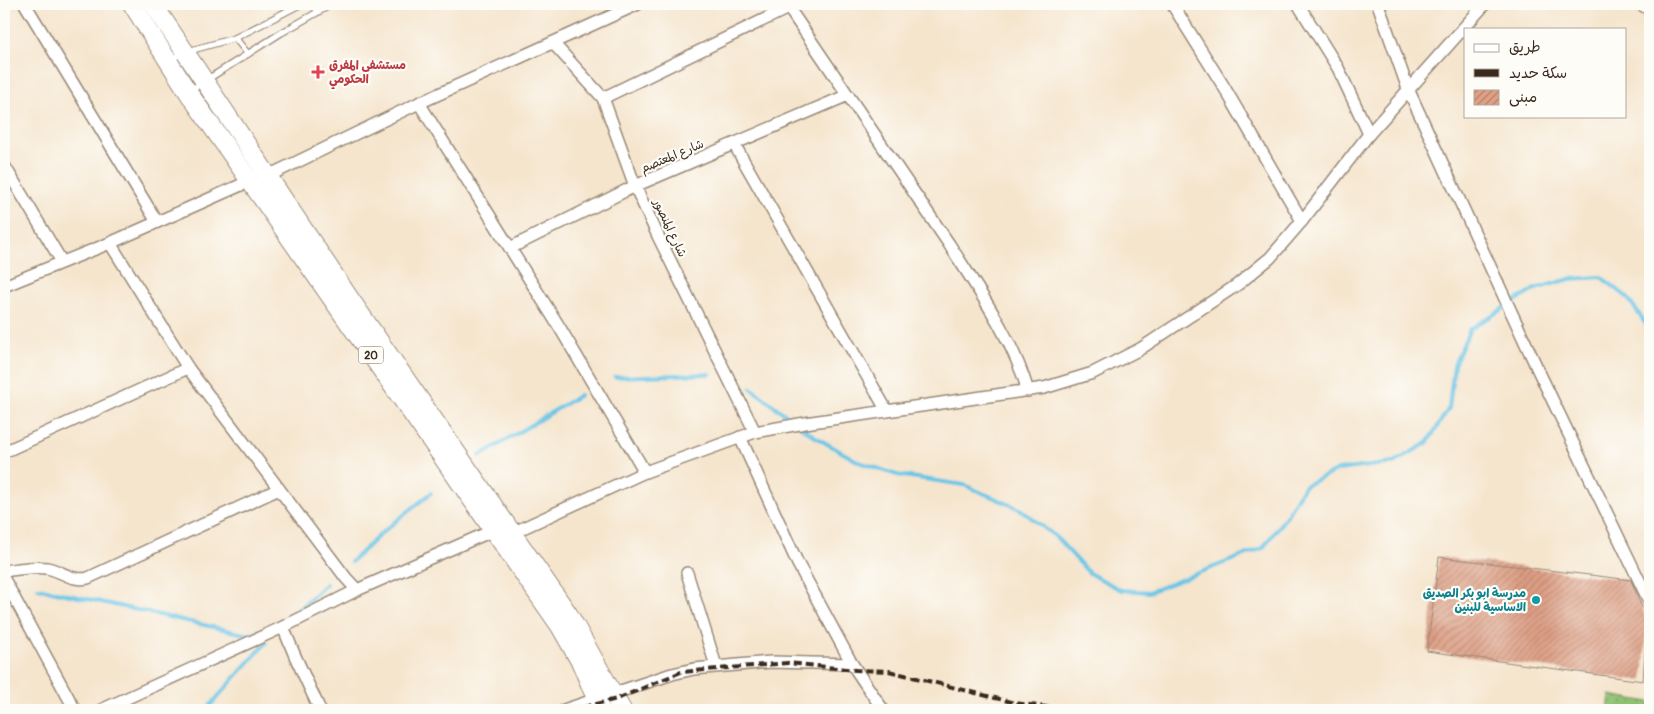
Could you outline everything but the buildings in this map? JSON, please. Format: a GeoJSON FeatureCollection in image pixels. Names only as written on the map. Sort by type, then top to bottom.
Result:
{"type":"FeatureCollection","features":[{"type":"Feature","properties":{"kind":"main road","name":"20"},"geometry":{"type":"LineString","coordinates":[[132,4],[188,92],[560,626],[581,663],[599,704]]}},
{"type":"Feature","properties":{"kind":"main road","name":"20"},"geometry":{"type":"LineString","coordinates":[[153,4],[348,296],[569,615],[622,710]]}},
{"type":"Feature","properties":{"kind":"street"},"geometry":{"type":"LineString","coordinates":[[25,4],[157,222]]}},
{"type":"Feature","properties":{"kind":"street"},"geometry":{"type":"LineString","coordinates":[[268,176],[419,103],[638,4]]}},
{"type":"Feature","properties":{"kind":"street"},"geometry":{"type":"LineString","coordinates":[[1172,4],[1224,87],[1302,221]]}},
{"type":"Feature","properties":{"kind":"street"},"geometry":{"type":"LineString","coordinates":[[1298,4],[1338,68],[1369,134]]}},
{"type":"Feature","properties":{"kind":"street"},"geometry":{"type":"LineString","coordinates":[[1378,4],[1408,90],[1650,602]]}},
{"type":"Feature","properties":{"kind":"street"},"geometry":{"type":"LineString","coordinates":[[512,533],[645,472],[755,432],[1028,391],[1074,380],[1093,373],[1140,349],[1237,285],[1270,258],[1302,221],[1369,134],[1485,4]]}},
{"type":"Feature","properties":{"kind":"street"},"geometry":{"type":"LineString","coordinates":[[603,98],[787,6],[950,244],[999,324],[1022,370],[1028,391]]}},
{"type":"Feature","properties":{"kind":"street","name":"شارع المنصور"},"geometry":{"type":"LineString","coordinates":[[553,43],[603,98],[635,186],[665,252],[755,432]]}},
{"type":"Feature","properties":{"kind":"street","name":"شارع المعتصم"},"geometry":{"type":"LineString","coordinates":[[510,248],[635,186],[848,95]]}},
{"type":"Feature","properties":{"kind":"street"},"geometry":{"type":"LineString","coordinates":[[419,103],[581,363],[645,472]]}},
{"type":"Feature","properties":{"kind":"street"},"geometry":{"type":"LineString","coordinates":[[734,144],[886,411]]}},
{"type":"Feature","properties":{"kind":"street"},"geometry":{"type":"LineString","coordinates":[[4,165],[62,262]]}},
{"type":"Feature","properties":{"kind":"street"},"geometry":{"type":"LineString","coordinates":[[4,286],[110,243],[250,181]]}},
{"type":"Feature","properties":{"kind":"street"},"geometry":{"type":"LineString","coordinates":[[110,243],[188,368],[357,590]]}},
{"type":"Feature","properties":{"kind":"street"},"geometry":{"type":"LineString","coordinates":[[4,452],[188,368]]}},
{"type":"Feature","properties":{"kind":"street"},"geometry":{"type":"LineString","coordinates":[[740,437],[791,550],[852,664],[883,710]]}},
{"type":"Feature","properties":{"kind":"street"},"geometry":{"type":"LineString","coordinates":[[4,571],[45,568],[58,571],[77,580],[88,578],[279,489]]}},
{"type":"Feature","properties":{"kind":"street"},"geometry":{"type":"LineString","coordinates":[[101,710],[283,627],[357,590],[494,530]]}},
{"type":"Feature","properties":{"kind":"street"},"geometry":{"type":"LineString","coordinates":[[687,573],[716,666]]}},
{"type":"Feature","properties":{"kind":"street"},"geometry":{"type":"LineString","coordinates":[[4,579],[75,710]]}},
{"type":"Feature","properties":{"kind":"street"},"geometry":{"type":"LineString","coordinates":[[283,627],[320,710]]}},
{"type":"Feature","properties":{"kind":"street"},"geometry":{"type":"LineString","coordinates":[[564,710],[599,704],[614,693],[684,671],[716,666],[771,662],[852,664]]}},
{"type":"Feature","properties":{"kind":"lane"},"geometry":{"type":"LineString","coordinates":[[168,60],[185,52],[235,38],[301,4]]}},
{"type":"Feature","properties":{"kind":"lane"},"geometry":{"type":"LineString","coordinates":[[314,4],[318,12]]}},
{"type":"Feature","properties":{"kind":"lane"},"geometry":{"type":"LineString","coordinates":[[188,92],[281,33],[332,4]]}},
{"type":"Feature","properties":{"kind":"lane"},"geometry":{"type":"LineString","coordinates":[[235,38],[248,54]]}},
{"type":"Feature","properties":{"kind":"green space"},"geometry":{"type":"Polygon","coordinates":[[[1610,695],[1650,702],[1650,710],[1608,710],[1610,695]]]}},
{"type":"Feature","properties":{"kind":"waterway"},"geometry":{"type":"LineString","coordinates":[[800,426],[859,462],[897,475],[964,485],[1020,509],[1056,537],[1089,573],[1121,590],[1149,592],[1263,548],[1287,515],[1304,486],[1338,470],[1393,463],[1427,443],[1449,408],[1454,365],[1470,329],[1535,289],[1570,279],[1601,277],[1627,297],[1650,330]]}},
{"type":"Feature","properties":{"kind":"waterway"},"geometry":{"type":"LineString","coordinates":[[615,377],[710,374]]}},
{"type":"Feature","properties":{"kind":"waterway"},"geometry":{"type":"LineString","coordinates":[[751,388],[795,422]]}},
{"type":"Feature","properties":{"kind":"waterway"},"geometry":{"type":"LineString","coordinates":[[480,456],[580,395]]}},
{"type":"Feature","properties":{"kind":"waterway"},"geometry":{"type":"LineString","coordinates":[[351,562],[384,531],[431,493]]}},
{"type":"Feature","properties":{"kind":"waterway"},"geometry":{"type":"LineString","coordinates":[[291,616],[326,584]]}},
{"type":"Feature","properties":{"kind":"waterway"},"geometry":{"type":"LineString","coordinates":[[38,588],[249,635],[260,632]]}},
{"type":"Feature","properties":{"kind":"waterway"},"geometry":{"type":"LineString","coordinates":[[206,710],[266,643]]}},
{"type":"Feature","properties":{"kind":"railway"},"geometry":{"type":"LineString","coordinates":[[572,710],[617,699],[681,672],[788,663],[856,670],[889,671],[1015,703],[1069,710]]}},
{"type":"Feature","properties":{"kind":"place","name":"مستشفى المفرق الحكومي"},"geometry":{"type":"Point","coordinates":[318,72]}},
{"type":"Feature","properties":{"kind":"place","name":"مدرسة ابو بكر الصديق الاساسية للبنين"},"geometry":{"type":"Point","coordinates":[1536,600]}}]}
